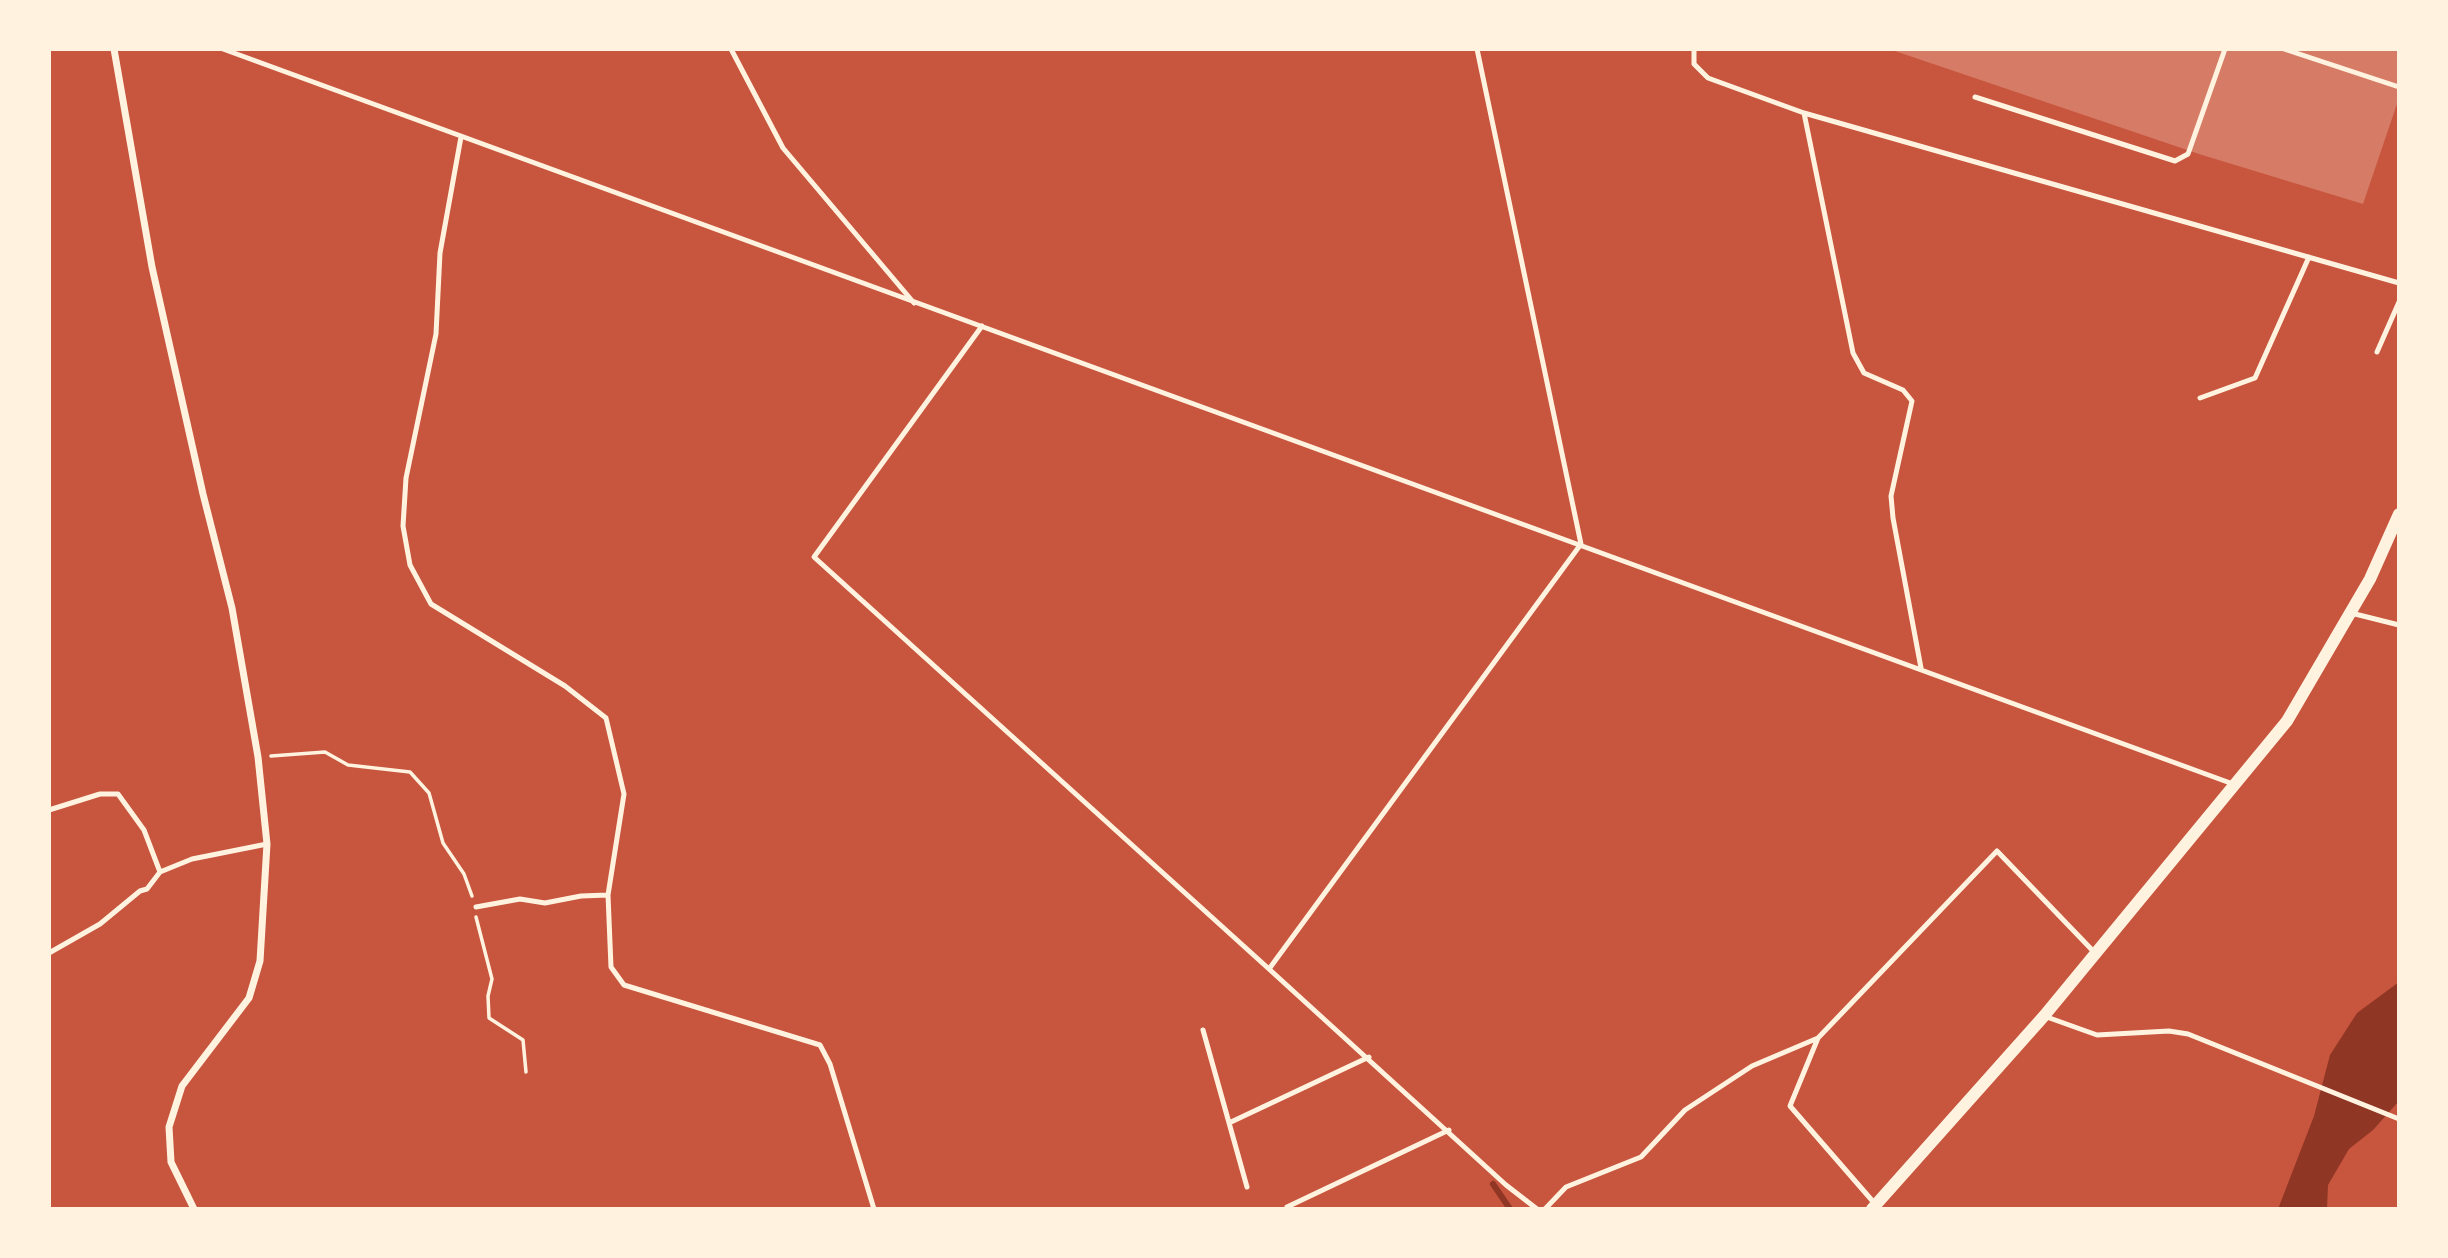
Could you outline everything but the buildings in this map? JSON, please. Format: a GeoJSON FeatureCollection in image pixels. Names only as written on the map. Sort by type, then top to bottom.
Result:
{"type":"FeatureCollection","features":[{"type":"Feature","properties":{"kind":"street"},"geometry":{"type":"LineString","coordinates":[[114,49],[152,267],[202,494],[232,608],[258,757],[267,844],[260,961],[248,998],[182,1086],[169,1128],[171,1162],[194,1209]]}},
{"type":"Feature","properties":{"kind":"street"},"geometry":{"type":"LineString","coordinates":[[1874,1207],[2044,1016],[2287,721],[2370,579],[2399,514]]}},
{"type":"Feature","properties":{"kind":"lane"},"geometry":{"type":"LineString","coordinates":[[223,49],[2236,785]]}},
{"type":"Feature","properties":{"kind":"lane"},"geometry":{"type":"LineString","coordinates":[[731,49],[783,148],[915,303]]}},
{"type":"Feature","properties":{"kind":"lane"},"geometry":{"type":"LineString","coordinates":[[1269,969],[1581,544],[1478,49]]}},
{"type":"Feature","properties":{"kind":"lane"},"geometry":{"type":"LineString","coordinates":[[1694,49],[1694,64],[1708,78],[1804,113],[2399,283]]}},
{"type":"Feature","properties":{"kind":"lane"},"geometry":{"type":"LineString","coordinates":[[1975,97],[2175,161],[2188,155],[2225,49]]}},
{"type":"Feature","properties":{"kind":"lane"},"geometry":{"type":"LineString","coordinates":[[2284,49],[2399,87]]}},
{"type":"Feature","properties":{"kind":"lane"},"geometry":{"type":"LineString","coordinates":[[1804,113],[1856,361],[1864,373],[1903,390],[1912,401],[1891,496],[1922,668]]}},
{"type":"Feature","properties":{"kind":"lane"},"geometry":{"type":"LineString","coordinates":[[461,137],[440,253],[436,334],[406,478],[403,526],[410,565],[431,604],[565,686],[606,718],[624,794],[608,895],[611,967],[624,985],[820,1045],[830,1064],[874,1209]]}},
{"type":"Feature","properties":{"kind":"lane"},"geometry":{"type":"LineString","coordinates":[[2200,398],[2255,378],[2309,257]]}},
{"type":"Feature","properties":{"kind":"lane"},"geometry":{"type":"LineString","coordinates":[[2377,352],[2399,302]]}},
{"type":"Feature","properties":{"kind":"lane"},"geometry":{"type":"LineString","coordinates":[[982,326],[814,556],[1369,1057],[1506,1185],[1537,1209]]}},
{"type":"Feature","properties":{"kind":"lane"},"geometry":{"type":"LineString","coordinates":[[2351,612],[2399,625]]}},
{"type":"Feature","properties":{"kind":"lane"},"geometry":{"type":"LineString","coordinates":[[49,810],[100,794],[118,794],[144,830],[160,872]]}},
{"type":"Feature","properties":{"kind":"lane"},"geometry":{"type":"LineString","coordinates":[[49,953],[100,924],[140,891],[147,889],[160,872],[192,859],[267,844]]}},
{"type":"Feature","properties":{"kind":"lane"},"geometry":{"type":"LineString","coordinates":[[1874,1207],[1790,1106],[1818,1038],[1997,851],[2095,954]]}},
{"type":"Feature","properties":{"kind":"lane"},"geometry":{"type":"LineString","coordinates":[[476,907],[520,899],[545,903],[580,896],[608,895]]}},
{"type":"Feature","properties":{"kind":"lane"},"geometry":{"type":"LineString","coordinates":[[2044,1016],[2097,1035],[2169,1031],[2188,1034],[2306,1084],[2399,1119]]}},
{"type":"Feature","properties":{"kind":"lane"},"geometry":{"type":"LineString","coordinates":[[1203,1030],[1231,1122],[1247,1187]]}},
{"type":"Feature","properties":{"kind":"lane"},"geometry":{"type":"LineString","coordinates":[[1545,1209],[1566,1187],[1641,1157],[1685,1110],[1752,1066],[1818,1038]]}},
{"type":"Feature","properties":{"kind":"lane"},"geometry":{"type":"LineString","coordinates":[[1231,1122],[1369,1057]]}},
{"type":"Feature","properties":{"kind":"lane"},"geometry":{"type":"LineString","coordinates":[[1287,1208],[1449,1130]]}},
{"type":"Feature","properties":{"kind":"path"},"geometry":{"type":"LineString","coordinates":[[258,757],[325,752],[348,765],[410,772],[429,793],[443,843],[464,874],[476,907],[477,925],[492,979],[488,996],[489,1018],[523,1040],[526,1072]]}},
{"type":"Feature","properties":{"kind":"shaded area"},"geometry":{"type":"Polygon","coordinates":[[[2399,982],[2399,1101],[2373,1130],[2349,1149],[2328,1185],[2327,1209],[2278,1209],[2314,1116],[2330,1055],[2357,1013],[2399,982]]]}},
{"type":"Feature","properties":{"kind":"waterway"},"geometry":{"type":"LineString","coordinates":[[1493,1184],[1510,1209]]}}]}
